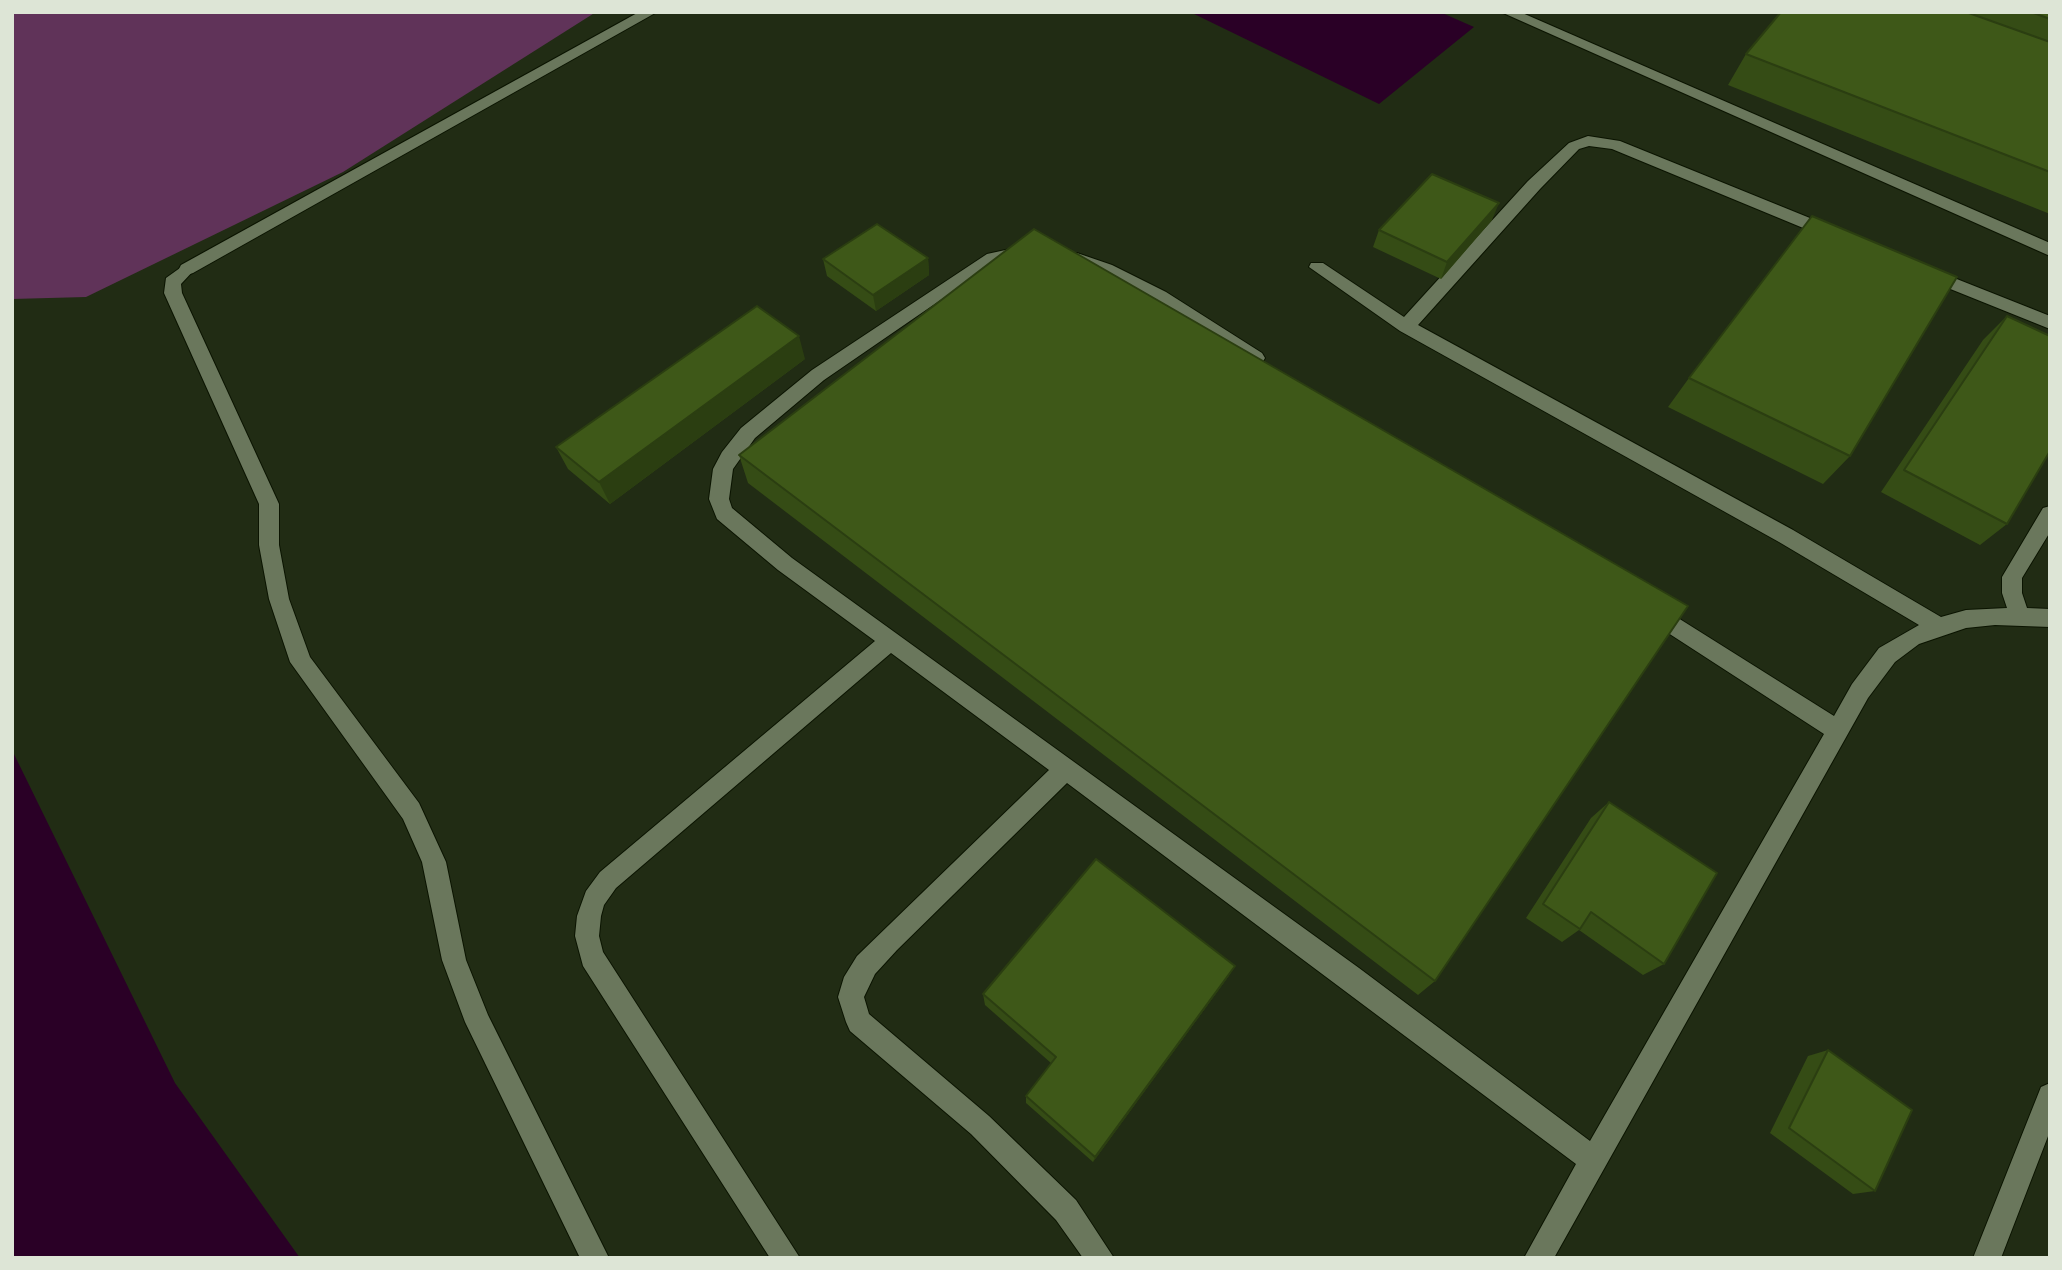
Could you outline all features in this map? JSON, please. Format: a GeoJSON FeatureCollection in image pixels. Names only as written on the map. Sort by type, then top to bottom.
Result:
{"type":"FeatureCollection","features":[{"type":"Feature","properties":{"kind":"street"},"geometry":{"type":"LineString","coordinates":[[595,1258],[478,1022],[454,960],[434,862],[411,811],[301,662],[279,599],[269,545],[269,504],[173,293],[172,282],[187,269],[650,12]]}},
{"type":"Feature","properties":{"kind":"street"},"geometry":{"type":"LineString","coordinates":[[1508,12],[2050,250]]}},
{"type":"Feature","properties":{"kind":"street"},"geometry":{"type":"LineString","coordinates":[[1406,327],[1534,185],[1574,146],[1588,141],[1615,144],[1844,239]]}},
{"type":"Feature","properties":{"kind":"street"},"geometry":{"type":"LineString","coordinates":[[1277,371],[1160,296],[1105,269],[1047,253],[1007,254],[993,258],[829,367],[748,433],[739,442],[723,469],[719,499],[724,513],[737,527],[1350,977],[1593,1160]]}},
{"type":"Feature","properties":{"kind":"street"},"geometry":{"type":"LineString","coordinates":[[1908,265],[2050,323]]}},
{"type":"Feature","properties":{"kind":"street"},"geometry":{"type":"LineString","coordinates":[[1317,267],[1406,327],[1786,536],[1938,626]]}},
{"type":"Feature","properties":{"kind":"street"},"geometry":{"type":"LineString","coordinates":[[2020,617],[2012,593],[2012,577],[2050,514]]}},
{"type":"Feature","properties":{"kind":"street"},"geometry":{"type":"LineString","coordinates":[[1639,603],[1838,731]]}},
{"type":"Feature","properties":{"kind":"street"},"geometry":{"type":"LineString","coordinates":[[1538,1258],[1860,691],[1887,655],[1912,638],[1938,626],[1976,618],[2050,618]]}},
{"type":"Feature","properties":{"kind":"street"},"geometry":{"type":"LineString","coordinates":[[786,1258],[592,957],[587,936],[589,916],[594,899],[608,880],[890,640]]}},
{"type":"Feature","properties":{"kind":"street"},"geometry":{"type":"LineString","coordinates":[[1066,769],[888,941],[866,965],[853,986],[851,997],[859,1022],[980,1125],[1066,1210],[1100,1258]]}},
{"type":"Feature","properties":{"kind":"street"},"geometry":{"type":"LineString","coordinates":[[1987,1258],[2050,1096]]}},
{"type":"Feature","properties":{"kind":"shaded area"},"geometry":{"type":"Polygon","coordinates":[[[12,12],[596,12],[343,172],[86,297],[12,299],[12,12]]]}},
{"type":"Feature","properties":{"kind":"shaded area"},"geometry":{"type":"Polygon","coordinates":[[[1190,12],[1440,12],[1474,27],[1379,104],[1190,12]]]}},
{"type":"Feature","properties":{"kind":"shaded area"},"geometry":{"type":"Polygon","coordinates":[[[12,750],[175,1083],[300,1258],[12,1258],[12,750]]]}},
{"type":"Feature","properties":{"kind":"building"},"geometry":{"type":"Polygon","coordinates":[[[1781,12],[1966,12],[2050,42],[2050,172],[1746,54],[1781,12]]]}},
{"type":"Feature","properties":{"kind":"building"},"geometry":{"type":"Polygon","coordinates":[[[2031,12],[2050,12],[2050,19],[2031,12]]]}},
{"type":"Feature","properties":{"kind":"building"},"geometry":{"type":"Polygon","coordinates":[[[1432,174],[1499,203],[1447,262],[1379,230],[1432,174]]]}},
{"type":"Feature","properties":{"kind":"building"},"geometry":{"type":"Polygon","coordinates":[[[1812,216],[1957,277],[1850,456],[1689,378],[1812,216]]]}},
{"type":"Feature","properties":{"kind":"building"},"geometry":{"type":"Polygon","coordinates":[[[877,224],[928,258],[873,295],[823,259],[877,224]]]}},
{"type":"Feature","properties":{"kind":"building"},"geometry":{"type":"Polygon","coordinates":[[[1034,229],[1688,606],[1435,981],[739,455],[1034,229]]]}},
{"type":"Feature","properties":{"kind":"building"},"geometry":{"type":"Polygon","coordinates":[[[757,306],[799,336],[599,482],[556,447],[757,306]]]}},
{"type":"Feature","properties":{"kind":"building"},"geometry":{"type":"Polygon","coordinates":[[[2007,316],[2050,336],[2050,451],[2007,524],[1904,470],[2007,316]]]}},
{"type":"Feature","properties":{"kind":"building"},"geometry":{"type":"Polygon","coordinates":[[[1609,802],[1717,873],[1664,964],[1591,912],[1580,929],[1543,904],[1609,802]]]}},
{"type":"Feature","properties":{"kind":"building"},"geometry":{"type":"Polygon","coordinates":[[[1096,859],[1235,966],[1095,1157],[1026,1096],[1056,1057],[983,994],[1096,859]]]}},
{"type":"Feature","properties":{"kind":"building"},"geometry":{"type":"Polygon","coordinates":[[[1828,1050],[1912,1110],[1875,1191],[1789,1128],[1828,1050]]]}}]}
